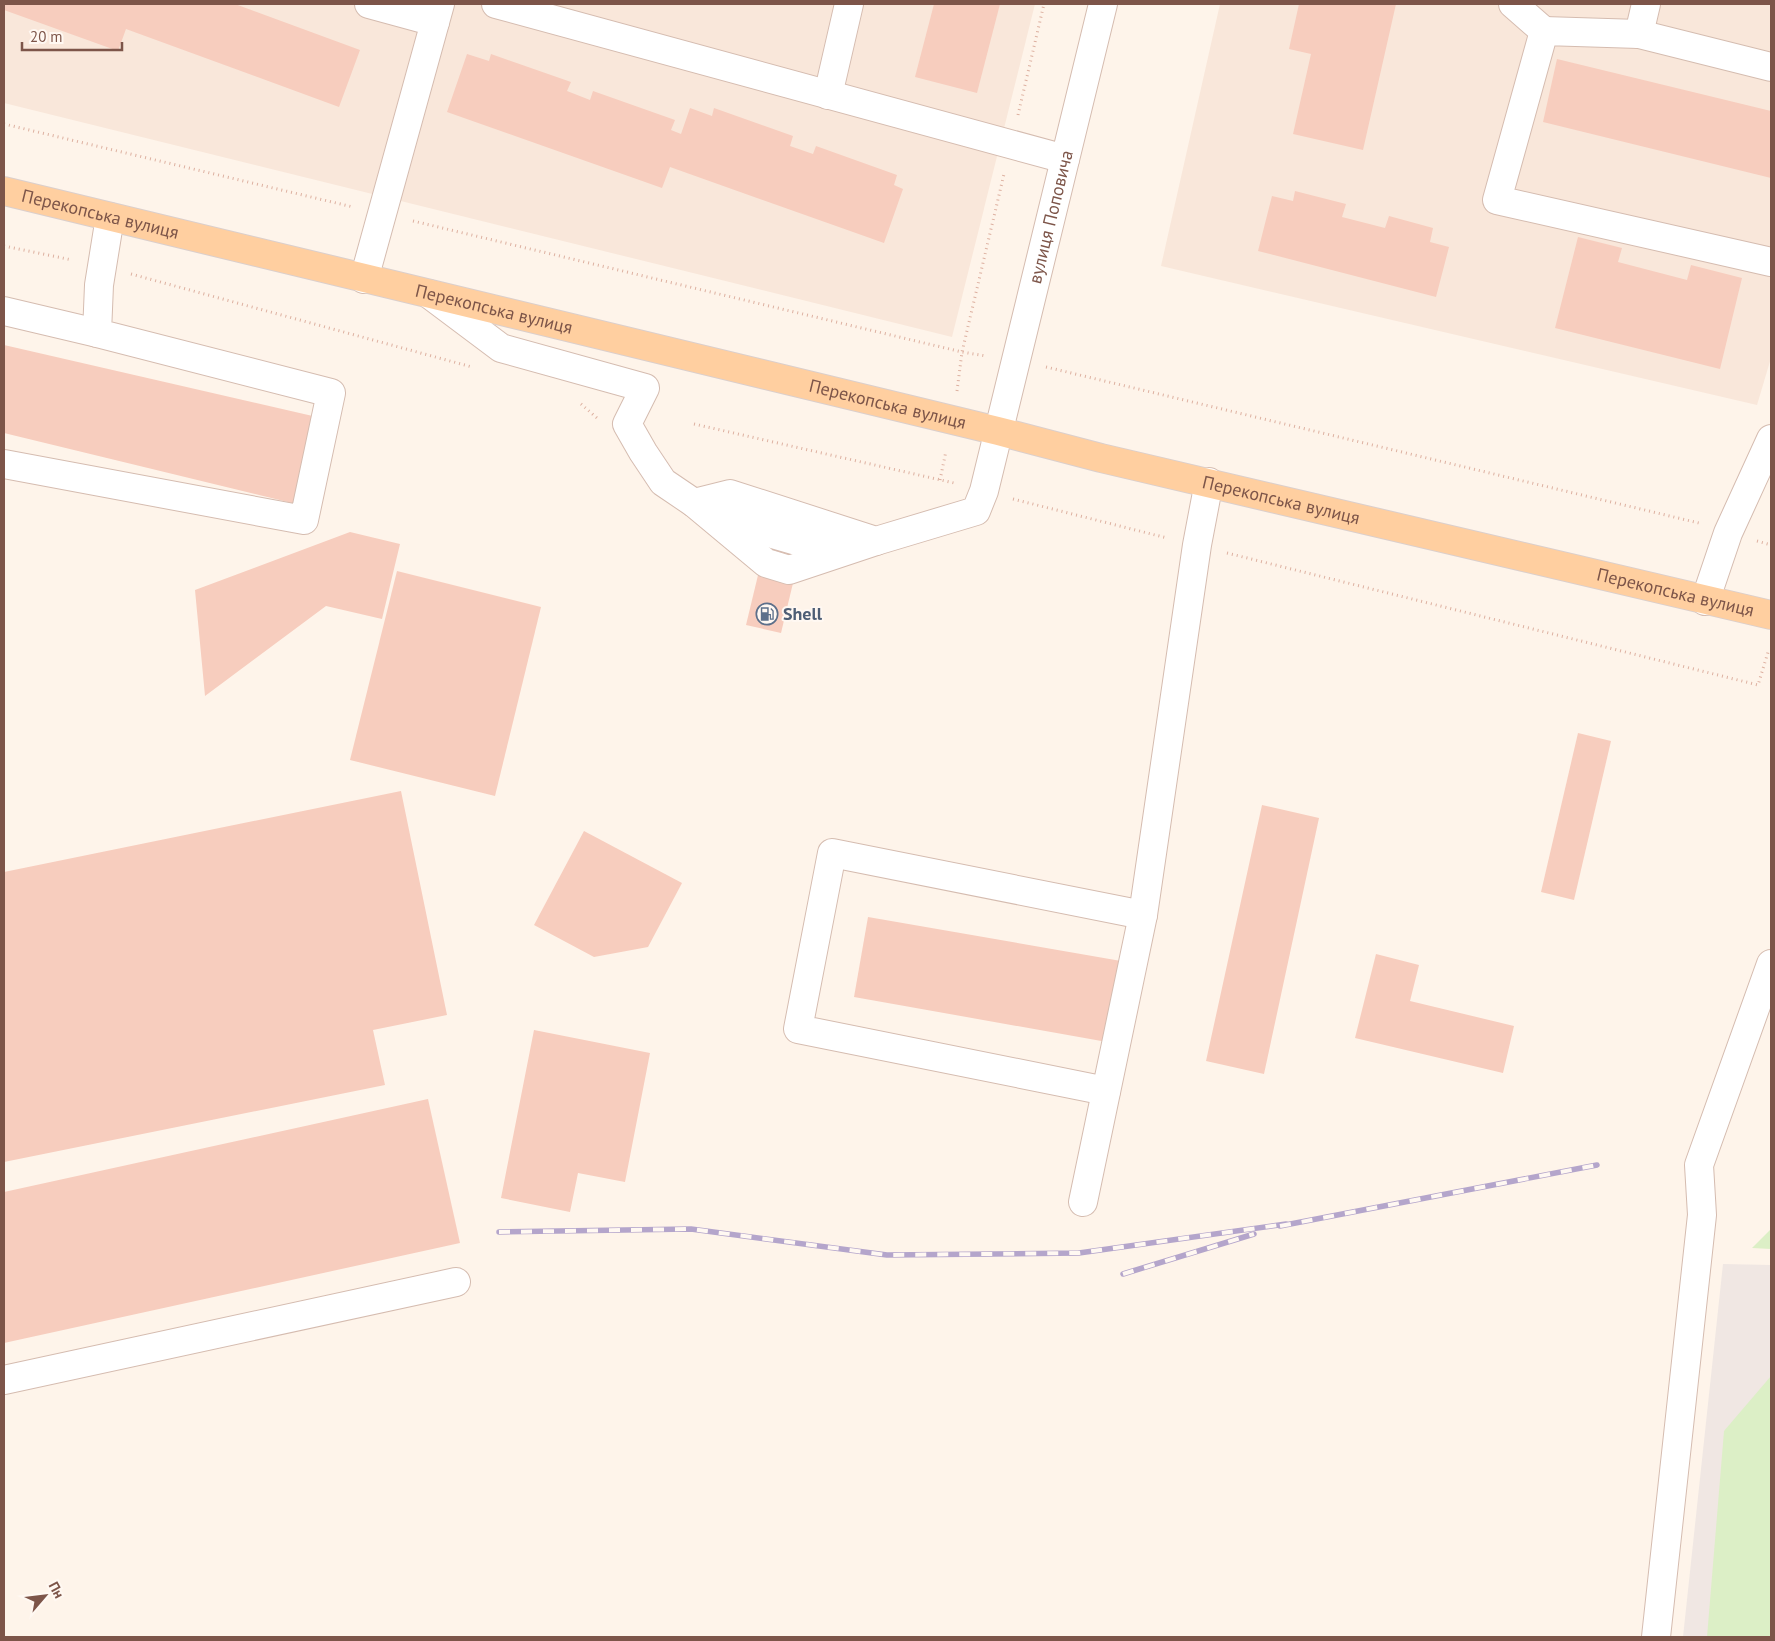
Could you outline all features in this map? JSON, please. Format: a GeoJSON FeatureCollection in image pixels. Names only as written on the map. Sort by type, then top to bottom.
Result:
{"type":"FeatureCollection","features":[{"type":"Feature","properties":{"kind":"main road","name":"Перекопська вулиця"},"geometry":{"type":"LineString","coordinates":[[4,191],[953,420],[1101,458],[1771,615]]}},
{"type":"Feature","properties":{"kind":"street"},"geometry":{"type":"LineString","coordinates":[[364,279],[438,13],[369,4]]}},
{"type":"Feature","properties":{"kind":"street"},"geometry":{"type":"LineString","coordinates":[[496,4],[1065,160]]}},
{"type":"Feature","properties":{"kind":"street"},"geometry":{"type":"LineString","coordinates":[[828,95],[849,4]]}},
{"type":"Feature","properties":{"kind":"street","name":"вулиця Поповича"},"geometry":{"type":"LineString","coordinates":[[876,541],[976,511],[984,491],[1102,4]]}},
{"type":"Feature","properties":{"kind":"street"},"geometry":{"type":"LineString","coordinates":[[1513,4],[1544,31],[1639,34],[1771,68]]}},
{"type":"Feature","properties":{"kind":"street"},"geometry":{"type":"LineString","coordinates":[[1639,34],[1646,4]]}},
{"type":"Feature","properties":{"kind":"street"},"geometry":{"type":"LineString","coordinates":[[1544,31],[1496,200],[1771,262]]}},
{"type":"Feature","properties":{"kind":"street"},"geometry":{"type":"LineString","coordinates":[[97,333],[99,286],[110,217]]}},
{"type":"Feature","properties":{"kind":"street"},"geometry":{"type":"LineString","coordinates":[[429,294],[501,348],[645,388],[628,424],[643,452],[663,482],[694,503],[766,563],[789,570],[876,541]]}},
{"type":"Feature","properties":{"kind":"street"},"geometry":{"type":"LineString","coordinates":[[4,311],[332,393],[304,520],[4,464]]}},
{"type":"Feature","properties":{"kind":"street"},"geometry":{"type":"LineString","coordinates":[[1705,601],[1728,533],[1771,439]]}},
{"type":"Feature","properties":{"kind":"street"},"geometry":{"type":"LineString","coordinates":[[1083,1202],[1143,915],[1209,482]]}},
{"type":"Feature","properties":{"kind":"street"},"geometry":{"type":"LineString","coordinates":[[694,503],[730,494],[876,541]]}},
{"type":"Feature","properties":{"kind":"street"},"geometry":{"type":"LineString","coordinates":[[1106,1091],[798,1029],[832,853],[1143,915]]}},
{"type":"Feature","properties":{"kind":"street"},"geometry":{"type":"LineString","coordinates":[[1656,1637],[1702,1215],[1699,1165],[1771,964]]}},
{"type":"Feature","properties":{"kind":"street"},"geometry":{"type":"LineString","coordinates":[[4,1380],[456,1282]]}},
{"type":"Feature","properties":{"kind":"path"},"geometry":{"type":"LineString","coordinates":[[953,420],[962,352],[1044,4]]}},
{"type":"Feature","properties":{"kind":"path"},"geometry":{"type":"LineString","coordinates":[[4,124],[962,352],[1016,360],[1698,523],[1771,545]]}},
{"type":"Feature","properties":{"kind":"path"},"geometry":{"type":"LineString","coordinates":[[4,246],[102,267],[478,369]]}},
{"type":"Feature","properties":{"kind":"path"},"geometry":{"type":"LineString","coordinates":[[580,403],[599,420]]}},
{"type":"Feature","properties":{"kind":"path"},"geometry":{"type":"LineString","coordinates":[[694,424],[940,480],[1758,686],[1770,649]]}},
{"type":"Feature","properties":{"kind":"shaded area"},"geometry":{"type":"Polygon","coordinates":[[[4,4],[1035,4],[952,337],[4,103],[4,4]]]}},
{"type":"Feature","properties":{"kind":"shaded area"},"geometry":{"type":"Polygon","coordinates":[[[1220,4],[1771,4],[1771,358],[1757,405],[1161,266],[1220,4]]]}},
{"type":"Feature","properties":{"kind":"shaded area"},"geometry":{"type":"Polygon","coordinates":[[[1723,1264],[1771,1265],[1771,1637],[1683,1637],[1723,1264]]]}},
{"type":"Feature","properties":{"kind":"green space"},"geometry":{"type":"Polygon","coordinates":[[[1771,1229],[1771,1249],[1752,1248],[1771,1229]]]}},
{"type":"Feature","properties":{"kind":"green space"},"geometry":{"type":"Polygon","coordinates":[[[1771,1376],[1771,1637],[1707,1637],[1724,1431],[1771,1376]]]}},
{"type":"Feature","properties":{"kind":"building"},"geometry":{"type":"Polygon","coordinates":[[[4,4],[235,4],[360,50],[339,107],[126,29],[118,51],[4,10],[4,4]]]}},
{"type":"Feature","properties":{"kind":"building"},"geometry":{"type":"Polygon","coordinates":[[[934,4],[1000,4],[977,93],[915,77],[934,4]]]}},
{"type":"Feature","properties":{"kind":"building"},"geometry":{"type":"Polygon","coordinates":[[[1299,4],[1396,4],[1363,150],[1293,134],[1311,54],[1289,49],[1299,4]]]}},
{"type":"Feature","properties":{"kind":"building"},"geometry":{"type":"Polygon","coordinates":[[[467,54],[489,61],[491,54],[571,82],[567,91],[590,100],[593,91],[675,120],[671,130],[681,134],[690,108],[712,116],[714,108],[793,136],[790,146],[813,154],[816,146],[897,175],[894,185],[903,189],[884,243],[670,167],[662,188],[447,112],[467,54]]]}},
{"type":"Feature","properties":{"kind":"building"},"geometry":{"type":"Polygon","coordinates":[[[1557,59],[1771,111],[1771,178],[1543,122],[1557,59]]]}},
{"type":"Feature","properties":{"kind":"building"},"geometry":{"type":"Polygon","coordinates":[[[1295,191],[1346,204],[1342,217],[1385,228],[1389,216],[1433,228],[1430,242],[1449,247],[1436,297],[1258,251],[1272,196],[1293,201],[1295,191]]]}},
{"type":"Feature","properties":{"kind":"building"},"geometry":{"type":"Polygon","coordinates":[[[1578,237],[1622,248],[1618,262],[1687,280],[1691,265],[1742,278],[1720,369],[1555,328],[1578,237]]]}},
{"type":"Feature","properties":{"kind":"building"},"geometry":{"type":"Polygon","coordinates":[[[4,345],[317,417],[296,504],[4,433],[4,345]]]}},
{"type":"Feature","properties":{"kind":"building"},"geometry":{"type":"Polygon","coordinates":[[[350,532],[400,544],[382,619],[326,606],[205,696],[195,590],[350,532]]]}},
{"type":"Feature","properties":{"kind":"building"},"geometry":{"type":"Polygon","coordinates":[[[766,542],[800,554],[781,633],[746,625],[766,542]]]}},
{"type":"Feature","properties":{"kind":"building"},"geometry":{"type":"Polygon","coordinates":[[[397,571],[541,607],[495,796],[350,760],[397,571]]]}},
{"type":"Feature","properties":{"kind":"building"},"geometry":{"type":"Polygon","coordinates":[[[1578,733],[1611,741],[1574,900],[1541,892],[1578,733]]]}},
{"type":"Feature","properties":{"kind":"building"},"geometry":{"type":"Polygon","coordinates":[[[401,791],[447,1015],[373,1030],[385,1085],[4,1162],[4,872],[401,791]]]}},
{"type":"Feature","properties":{"kind":"building"},"geometry":{"type":"Polygon","coordinates":[[[1262,805],[1319,818],[1264,1074],[1206,1061],[1262,805]]]}},
{"type":"Feature","properties":{"kind":"building"},"geometry":{"type":"Polygon","coordinates":[[[584,831],[682,883],[648,947],[594,957],[534,925],[584,831]]]}},
{"type":"Feature","properties":{"kind":"building"},"geometry":{"type":"Polygon","coordinates":[[[868,917],[1121,961],[1107,1042],[854,997],[868,917]]]}},
{"type":"Feature","properties":{"kind":"building"},"geometry":{"type":"Polygon","coordinates":[[[1376,954],[1419,965],[1410,1001],[1514,1026],[1503,1073],[1355,1038],[1376,954]]]}},
{"type":"Feature","properties":{"kind":"building"},"geometry":{"type":"Polygon","coordinates":[[[534,1030],[650,1053],[625,1182],[578,1173],[570,1212],[501,1198],[534,1030]]]}},
{"type":"Feature","properties":{"kind":"building"},"geometry":{"type":"Polygon","coordinates":[[[428,1099],[460,1243],[4,1343],[4,1192],[428,1099]]]}},
{"type":"Feature","properties":{"kind":"railway"},"geometry":{"type":"LineString","coordinates":[[1280,1226],[1597,1165]]}},
{"type":"Feature","properties":{"kind":"railway"},"geometry":{"type":"LineString","coordinates":[[499,1232],[691,1229],[887,1255],[1079,1253],[1286,1224]]}},
{"type":"Feature","properties":{"kind":"railway"},"geometry":{"type":"LineString","coordinates":[[1123,1274],[1254,1234]]}},
{"type":"Feature","properties":{"kind":"place","name":"Shell"},"geometry":{"type":"Point","coordinates":[767,614]}}]}
